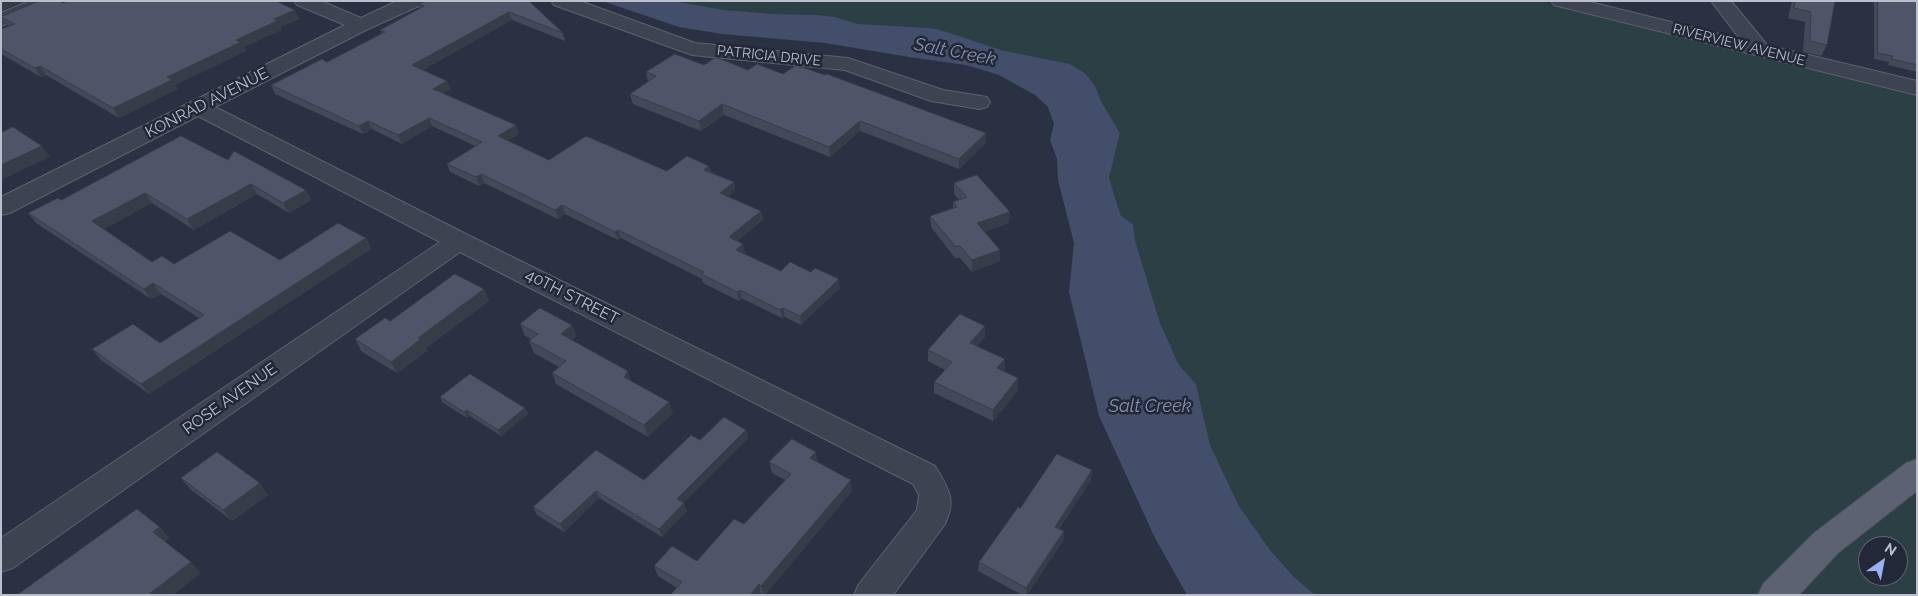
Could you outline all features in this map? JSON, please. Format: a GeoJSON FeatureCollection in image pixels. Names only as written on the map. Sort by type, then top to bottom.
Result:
{"type":"FeatureCollection","features":[{"type":"Feature","properties":{"kind":"main road"},"geometry":{"type":"LineString","coordinates":[[1776,595],[1826,543],[1917,472]]}},
{"type":"Feature","properties":{"kind":"street"},"geometry":{"type":"LineString","coordinates":[[1,20],[47,1]]}},
{"type":"Feature","properties":{"kind":"street"},"geometry":{"type":"LineString","coordinates":[[304,1],[361,25]]}},
{"type":"Feature","properties":{"kind":"street","name":"KONRAD AVENUE"},"geometry":{"type":"LineString","coordinates":[[1,207],[361,25],[414,1]]}},
{"type":"Feature","properties":{"kind":"street","name":"PATRICIA DRIVE"},"geometry":{"type":"LineString","coordinates":[[561,1],[692,48],[848,64],[939,96],[979,102]]}},
{"type":"Feature","properties":{"kind":"street","name":"RIVERVIEW AVENUE"},"geometry":{"type":"LineString","coordinates":[[1561,1],[1917,88]]}},
{"type":"Feature","properties":{"kind":"street"},"geometry":{"type":"LineString","coordinates":[[1721,1],[1760,50]]}},
{"type":"Feature","properties":{"kind":"street","name":"40TH STREET"},"geometry":{"type":"LineString","coordinates":[[199,108],[924,475],[935,495],[933,514],[872,595]]}},
{"type":"Feature","properties":{"kind":"street","name":"ROSE AVENUE"},"geometry":{"type":"LineString","coordinates":[[1,557],[459,241]]}},
{"type":"Feature","properties":{"kind":"green space"},"geometry":{"type":"Polygon","coordinates":[[[674,1],[1540,1],[1917,93],[1917,595],[1315,595],[1293,576],[1270,550],[1239,506],[1210,445],[1196,384],[1179,365],[1160,323],[1135,240],[1133,224],[1121,216],[1109,178],[1120,132],[1101,101],[1095,86],[1085,73],[1070,64],[1001,50],[931,28],[858,24],[835,17],[818,15],[724,10],[674,1]]]}},
{"type":"Feature","properties":{"kind":"water","name":"Salt Creek"},"geometry":{"type":"Polygon","coordinates":[[[602,1],[674,1],[724,10],[818,15],[835,17],[858,24],[931,28],[1001,50],[1070,64],[1085,73],[1095,86],[1101,101],[1120,133],[1109,178],[1121,216],[1133,224],[1135,240],[1160,323],[1179,365],[1196,384],[1210,445],[1239,506],[1270,550],[1293,576],[1315,595],[1187,595],[1155,538],[1099,416],[1069,292],[1074,243],[1058,180],[1057,159],[1050,140],[1054,124],[1048,107],[1035,95],[999,75],[966,65],[825,43],[722,34],[679,27],[602,1]]]}},
{"type":"Feature","properties":{"kind":"building"},"geometry":{"type":"Polygon","coordinates":[[[39,1],[60,1],[63,3],[67,1],[276,1],[295,10],[274,19],[277,21],[236,40],[241,42],[167,77],[172,80],[113,108],[40,66],[35,68],[1,49],[1,29],[15,24],[1,17],[39,1]]]}},
{"type":"Feature","properties":{"kind":"building"},"geometry":{"type":"Polygon","coordinates":[[[427,1],[529,1],[563,33],[509,12],[412,65],[447,81],[433,89],[516,125],[498,136],[549,160],[586,136],[667,171],[687,156],[709,166],[704,170],[734,182],[720,193],[761,211],[729,237],[743,244],[736,250],[781,271],[790,262],[811,272],[815,268],[839,279],[800,316],[783,308],[780,310],[740,290],[737,292],[701,274],[704,272],[618,230],[615,232],[562,205],[555,210],[481,174],[476,177],[447,164],[482,142],[429,118],[398,135],[368,121],[359,126],[271,85],[322,59],[327,62],[385,32],[380,30],[424,6],[418,4],[427,1]]]}},
{"type":"Feature","properties":{"kind":"building"},"geometry":{"type":"Polygon","coordinates":[[[1796,1],[1835,1],[1827,45],[1810,41],[1811,12],[1794,8],[1796,1]]]}},
{"type":"Feature","properties":{"kind":"building"},"geometry":{"type":"Polygon","coordinates":[[[1878,1],[1917,1],[1917,65],[1892,59],[1892,56],[1878,53],[1878,1]]]}},
{"type":"Feature","properties":{"kind":"building"},"geometry":{"type":"Polygon","coordinates":[[[675,54],[704,65],[716,57],[748,70],[757,64],[783,74],[796,65],[825,75],[827,74],[986,133],[959,159],[860,121],[829,147],[722,104],[699,121],[630,94],[656,76],[646,72],[675,54]]]}},
{"type":"Feature","properties":{"kind":"building"},"geometry":{"type":"Polygon","coordinates":[[[13,127],[42,146],[1,165],[1,133],[13,127]]]}},
{"type":"Feature","properties":{"kind":"building"},"geometry":{"type":"Polygon","coordinates":[[[181,136],[228,160],[234,151],[306,190],[283,203],[251,184],[187,219],[145,193],[92,221],[152,262],[162,256],[174,264],[230,231],[280,260],[338,223],[366,238],[141,384],[92,349],[133,324],[160,343],[204,315],[153,283],[144,289],[28,213],[58,198],[61,200],[181,136]]]}},
{"type":"Feature","properties":{"kind":"building"},"geometry":{"type":"Polygon","coordinates":[[[977,175],[1010,212],[977,223],[1000,250],[972,260],[960,246],[955,246],[930,216],[957,207],[953,202],[967,197],[954,183],[977,175]]]}},
{"type":"Feature","properties":{"kind":"building"},"geometry":{"type":"Polygon","coordinates":[[[455,274],[484,289],[418,338],[421,339],[391,362],[355,339],[385,318],[390,321],[455,274]]]}},
{"type":"Feature","properties":{"kind":"building"},"geometry":{"type":"Polygon","coordinates":[[[540,308],[572,325],[561,334],[628,371],[624,377],[669,402],[644,425],[552,373],[566,361],[529,341],[538,334],[520,324],[540,308]]]}},
{"type":"Feature","properties":{"kind":"building"},"geometry":{"type":"Polygon","coordinates":[[[960,314],[985,326],[970,343],[1005,359],[997,368],[1018,378],[993,410],[934,382],[952,362],[928,350],[960,314]]]}},
{"type":"Feature","properties":{"kind":"building"},"geometry":{"type":"Polygon","coordinates":[[[470,374],[525,408],[498,430],[467,410],[464,412],[440,397],[470,374]]]}},
{"type":"Feature","properties":{"kind":"building"},"geometry":{"type":"Polygon","coordinates":[[[724,417],[746,430],[677,499],[684,503],[659,529],[596,491],[560,524],[533,507],[596,450],[644,480],[691,435],[700,440],[724,417]]]}},
{"type":"Feature","properties":{"kind":"building"},"geometry":{"type":"Polygon","coordinates":[[[792,439],[816,452],[810,458],[851,480],[761,586],[759,584],[750,595],[670,595],[682,582],[654,566],[672,546],[697,561],[734,519],[744,524],[791,474],[769,462],[792,439]]]}},
{"type":"Feature","properties":{"kind":"building"},"geometry":{"type":"Polygon","coordinates":[[[217,452],[260,483],[223,510],[181,478],[217,452]]]}},
{"type":"Feature","properties":{"kind":"building"},"geometry":{"type":"Polygon","coordinates":[[[1057,454],[1092,470],[1055,527],[1064,531],[1026,588],[979,562],[1018,507],[1020,508],[1057,454]]]}},
{"type":"Feature","properties":{"kind":"building"},"geometry":{"type":"Polygon","coordinates":[[[137,509],[160,527],[153,532],[191,562],[148,595],[17,595],[137,509]]]}}]}
